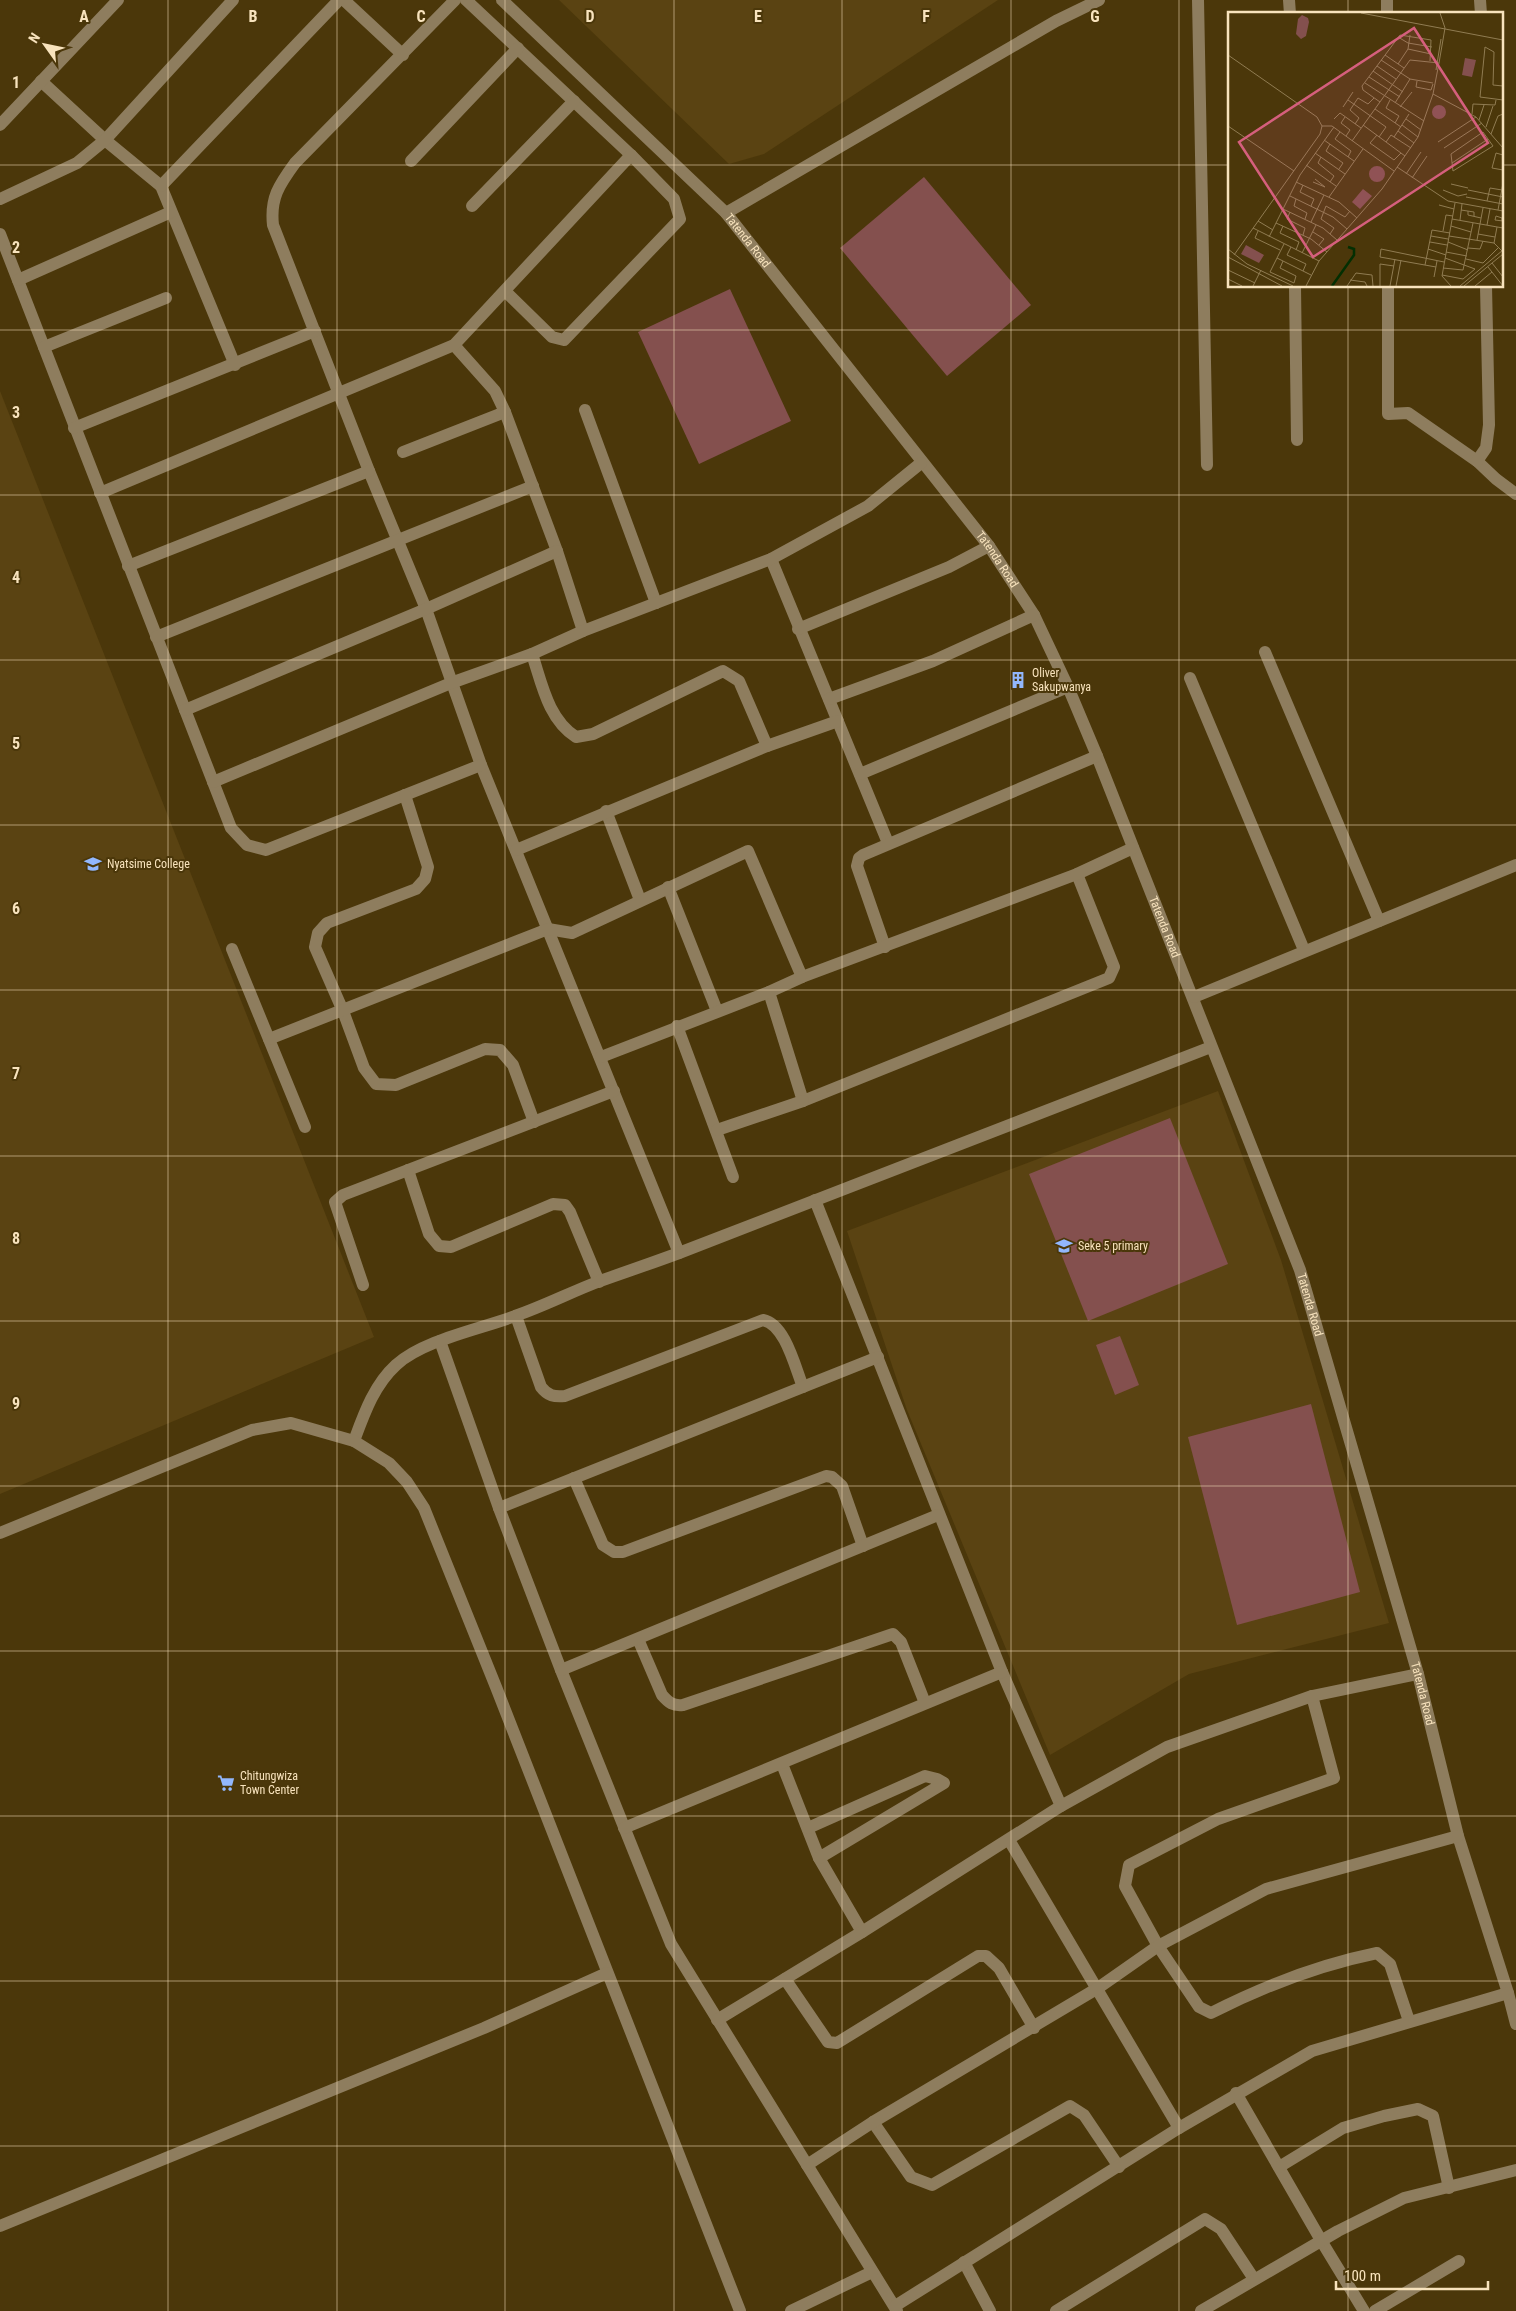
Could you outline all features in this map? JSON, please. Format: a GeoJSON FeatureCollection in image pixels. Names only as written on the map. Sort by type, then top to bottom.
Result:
{"type":"FeatureCollection","features":[{"type":"Feature","properties":{"kind":"street"},"geometry":{"type":"LineString","coordinates":[[0,125],[118,0]]}},
{"type":"Feature","properties":{"kind":"street"},"geometry":{"type":"LineString","coordinates":[[0,199],[77,163],[105,140],[233,0]]}},
{"type":"Feature","properties":{"kind":"street"},"geometry":{"type":"LineString","coordinates":[[161,186],[339,0]]}},
{"type":"Feature","properties":{"kind":"street"},"geometry":{"type":"LineString","coordinates":[[344,0],[403,55]]}},
{"type":"Feature","properties":{"kind":"street"},"geometry":{"type":"LineString","coordinates":[[456,0],[295,164],[280,184],[271,207],[273,225],[369,471],[426,609],[481,765],[601,1056],[679,1253]]}},
{"type":"Feature","properties":{"kind":"street"},"geometry":{"type":"LineString","coordinates":[[466,0],[674,198],[680,219],[564,340],[552,337],[506,291]]}},
{"type":"Feature","properties":{"kind":"street","name":"Tatenda Road"},"geometry":{"type":"LineString","coordinates":[[502,0],[726,213],[921,463],[989,546],[1034,615],[1068,687],[1097,756],[1194,997],[1211,1047],[1300,1270],[1418,1674],[1458,1836],[1508,1992],[1516,2024]]}},
{"type":"Feature","properties":{"kind":"street"},"geometry":{"type":"LineString","coordinates":[[726,213],[1056,20],[1100,0]]}},
{"type":"Feature","properties":{"kind":"street"},"geometry":{"type":"LineString","coordinates":[[1198,0],[1207,465]]}},
{"type":"Feature","properties":{"kind":"street"},"geometry":{"type":"LineString","coordinates":[[411,161],[518,48]]}},
{"type":"Feature","properties":{"kind":"street"},"geometry":{"type":"LineString","coordinates":[[41,82],[105,140],[161,186],[235,364]]}},
{"type":"Feature","properties":{"kind":"street"},"geometry":{"type":"LineString","coordinates":[[472,206],[574,101]]}},
{"type":"Feature","properties":{"kind":"street"},"geometry":{"type":"LineString","coordinates":[[100,493],[454,345],[631,155]]}},
{"type":"Feature","properties":{"kind":"street"},"geometry":{"type":"LineString","coordinates":[[18,280],[171,212]]}},
{"type":"Feature","properties":{"kind":"street"},"geometry":{"type":"LineString","coordinates":[[0,234],[231,828],[247,845],[266,850],[481,765]]}},
{"type":"Feature","properties":{"kind":"street"},"geometry":{"type":"LineString","coordinates":[[1295,288],[1297,440]]}},
{"type":"Feature","properties":{"kind":"street"},"geometry":{"type":"LineString","coordinates":[[1388,288],[1388,414],[1408,413],[1477,461],[1516,494]]}},
{"type":"Feature","properties":{"kind":"street"},"geometry":{"type":"LineString","coordinates":[[1477,461],[1486,448],[1489,425],[1486,288]]}},
{"type":"Feature","properties":{"kind":"street"},"geometry":{"type":"LineString","coordinates":[[44,347],[166,298]]}},
{"type":"Feature","properties":{"kind":"street"},"geometry":{"type":"LineString","coordinates":[[74,428],[315,331]]}},
{"type":"Feature","properties":{"kind":"street"},"geometry":{"type":"LineString","coordinates":[[454,345],[495,391],[505,412],[557,551],[583,631]]}},
{"type":"Feature","properties":{"kind":"street"},"geometry":{"type":"LineString","coordinates":[[585,410],[656,603]]}},
{"type":"Feature","properties":{"kind":"street"},"geometry":{"type":"LineString","coordinates":[[403,452],[505,412]]}},
{"type":"Feature","properties":{"kind":"street"},"geometry":{"type":"LineString","coordinates":[[213,782],[451,683],[532,654],[583,631],[771,559],[868,506],[921,463]]}},
{"type":"Feature","properties":{"kind":"street"},"geometry":{"type":"LineString","coordinates":[[128,566],[369,471]]}},
{"type":"Feature","properties":{"kind":"street"},"geometry":{"type":"LineString","coordinates":[[156,637],[533,486]]}},
{"type":"Feature","properties":{"kind":"street"},"geometry":{"type":"LineString","coordinates":[[798,629],[949,567],[989,546]]}},
{"type":"Feature","properties":{"kind":"street"},"geometry":{"type":"LineString","coordinates":[[185,710],[426,609],[557,551]]}},
{"type":"Feature","properties":{"kind":"street"},"geometry":{"type":"LineString","coordinates":[[771,559],[798,629],[888,843]]}},
{"type":"Feature","properties":{"kind":"street"},"geometry":{"type":"LineString","coordinates":[[829,699],[933,660],[1034,615]]}},
{"type":"Feature","properties":{"kind":"street"},"geometry":{"type":"LineString","coordinates":[[1265,652],[1379,921]]}},
{"type":"Feature","properties":{"kind":"street"},"geometry":{"type":"LineString","coordinates":[[532,654],[550,708],[563,729],[576,737],[593,734],[723,671],[739,682],[767,746]]}},
{"type":"Feature","properties":{"kind":"street"},"geometry":{"type":"LineString","coordinates":[[1190,678],[1304,950]]}},
{"type":"Feature","properties":{"kind":"street"},"geometry":{"type":"LineString","coordinates":[[860,774],[1068,687]]}},
{"type":"Feature","properties":{"kind":"street"},"geometry":{"type":"LineString","coordinates":[[516,850],[606,811],[767,746],[838,721]]}},
{"type":"Feature","properties":{"kind":"street"},"geometry":{"type":"LineString","coordinates":[[885,947],[857,863],[863,855],[1097,756]]}},
{"type":"Feature","properties":{"kind":"street"},"geometry":{"type":"LineString","coordinates":[[405,796],[428,867],[425,879],[416,889],[327,923],[318,933],[315,947],[343,1011],[364,1068],[376,1084],[396,1085],[485,1049],[500,1050],[514,1066],[534,1122]]}},
{"type":"Feature","properties":{"kind":"street"},"geometry":{"type":"LineString","coordinates":[[606,811],[640,900]]}},
{"type":"Feature","properties":{"kind":"street"},"geometry":{"type":"LineString","coordinates":[[601,1056],[717,1010],[769,992],[802,977],[1077,874],[1133,848]]}},
{"type":"Feature","properties":{"kind":"street"},"geometry":{"type":"LineString","coordinates":[[269,1039],[548,929],[572,933],[748,851],[802,977]]}},
{"type":"Feature","properties":{"kind":"street"},"geometry":{"type":"LineString","coordinates":[[1194,997],[1304,950],[1516,865]]}},
{"type":"Feature","properties":{"kind":"street"},"geometry":{"type":"LineString","coordinates":[[717,1130],[803,1101],[1109,978],[1114,967],[1077,874]]}},
{"type":"Feature","properties":{"kind":"street"},"geometry":{"type":"LineString","coordinates":[[668,887],[717,1010]]}},
{"type":"Feature","properties":{"kind":"street"},"geometry":{"type":"LineString","coordinates":[[232,949],[305,1128]]}},
{"type":"Feature","properties":{"kind":"street"},"geometry":{"type":"LineString","coordinates":[[769,992],[803,1101]]}},
{"type":"Feature","properties":{"kind":"street"},"geometry":{"type":"LineString","coordinates":[[677,1026],[733,1177]]}},
{"type":"Feature","properties":{"kind":"street"},"geometry":{"type":"LineString","coordinates":[[354,1440],[365,1410],[382,1381],[396,1364],[440,1341],[516,1316],[1211,1047]]}},
{"type":"Feature","properties":{"kind":"street"},"geometry":{"type":"LineString","coordinates":[[363,1285],[336,1202],[343,1195],[614,1091]]}},
{"type":"Feature","properties":{"kind":"street"},"geometry":{"type":"LineString","coordinates":[[408,1170],[429,1234],[439,1246],[451,1247],[553,1204],[564,1205],[570,1212],[600,1282]]}},
{"type":"Feature","properties":{"kind":"street"},"geometry":{"type":"LineString","coordinates":[[814,1200],[878,1357],[938,1515],[1002,1672],[1061,1806]]}},
{"type":"Feature","properties":{"kind":"street"},"geometry":{"type":"LineString","coordinates":[[516,1316],[541,1387],[555,1397],[565,1396],[763,1320],[770,1322],[780,1330],[803,1387]]}},
{"type":"Feature","properties":{"kind":"street"},"geometry":{"type":"LineString","coordinates":[[440,1341],[499,1508],[561,1670],[671,1944],[896,2308],[964,2262],[1179,2128],[1236,2093],[1312,2051],[1508,1992]]}},
{"type":"Feature","properties":{"kind":"street"},"geometry":{"type":"LineString","coordinates":[[499,1508],[878,1357]]}},
{"type":"Feature","properties":{"kind":"street"},"geometry":{"type":"LineString","coordinates":[[0,1533],[252,1430],[291,1423],[354,1440],[389,1463],[407,1482],[424,1508],[740,2311]]}},
{"type":"Feature","properties":{"kind":"street"},"geometry":{"type":"LineString","coordinates":[[574,1478],[603,1544],[614,1552],[623,1552],[826,1476],[832,1477],[842,1486],[863,1546]]}},
{"type":"Feature","properties":{"kind":"street"},"geometry":{"type":"LineString","coordinates":[[561,1670],[938,1515]]}},
{"type":"Feature","properties":{"kind":"street"},"geometry":{"type":"LineString","coordinates":[[638,1639],[662,1695],[669,1703],[675,1706],[683,1705],[893,1634],[901,1642],[925,1703]]}},
{"type":"Feature","properties":{"kind":"street"},"geometry":{"type":"LineString","coordinates":[[624,1828],[1002,1672]]}},
{"type":"Feature","properties":{"kind":"street"},"geometry":{"type":"LineString","coordinates":[[717,2020],[862,1932],[1061,1806],[1167,1747],[1312,1696],[1418,1674]]}},
{"type":"Feature","properties":{"kind":"street"},"geometry":{"type":"LineString","coordinates":[[1312,1696],[1334,1778],[1218,1819],[1128,1865],[1125,1886],[1158,1946],[1199,2007],[1211,2013],[1260,1988],[1345,1959],[1377,1953],[1390,1964],[1409,2021]]}},
{"type":"Feature","properties":{"kind":"street"},"geometry":{"type":"LineString","coordinates":[[782,1764],[819,1858],[862,1932]]}},
{"type":"Feature","properties":{"kind":"street"},"geometry":{"type":"LineString","coordinates":[[808,1828],[925,1776],[944,1783],[819,1858]]}},
{"type":"Feature","properties":{"kind":"street"},"geometry":{"type":"LineString","coordinates":[[807,2165],[873,2122],[1034,2028],[1098,1988],[1158,1946],[1266,1889],[1458,1836]]}},
{"type":"Feature","properties":{"kind":"street"},"geometry":{"type":"LineString","coordinates":[[1009,1840],[1179,2128]]}},
{"type":"Feature","properties":{"kind":"street"},"geometry":{"type":"LineString","coordinates":[[785,1979],[828,2042],[837,2043],[978,1956],[986,1956],[999,1968],[1034,2028]]}},
{"type":"Feature","properties":{"kind":"street"},"geometry":{"type":"LineString","coordinates":[[0,2226],[484,2028],[607,1973]]}},
{"type":"Feature","properties":{"kind":"street"},"geometry":{"type":"LineString","coordinates":[[1236,2093],[1364,2311]]}},
{"type":"Feature","properties":{"kind":"street"},"geometry":{"type":"LineString","coordinates":[[873,2122],[911,2177],[932,2185],[1070,2106],[1084,2115],[1119,2167]]}},
{"type":"Feature","properties":{"kind":"street"},"geometry":{"type":"LineString","coordinates":[[1280,2166],[1343,2128],[1384,2116],[1418,2109],[1433,2116],[1449,2188]]}},
{"type":"Feature","properties":{"kind":"street"},"geometry":{"type":"LineString","coordinates":[[1201,2311],[1338,2231],[1404,2198],[1516,2170]]}},
{"type":"Feature","properties":{"kind":"street"},"geometry":{"type":"LineString","coordinates":[[1056,2311],[1205,2219],[1221,2229],[1254,2279]]}},
{"type":"Feature","properties":{"kind":"street"},"geometry":{"type":"LineString","coordinates":[[1375,2311],[1459,2260]]}},
{"type":"Feature","properties":{"kind":"street"},"geometry":{"type":"LineString","coordinates":[[964,2262],[990,2311]]}},
{"type":"Feature","properties":{"kind":"street"},"geometry":{"type":"LineString","coordinates":[[790,2311],[872,2272]]}},
{"type":"Feature","properties":{"kind":"shaded area"},"geometry":{"type":"Polygon","coordinates":[[[559,0],[998,0],[764,154],[729,164],[559,0]]]}},
{"type":"Feature","properties":{"kind":"shaded area"},"geometry":{"type":"Polygon","coordinates":[[[924,177],[1031,305],[947,376],[840,248],[924,177]]]}},
{"type":"Feature","properties":{"kind":"shaded area"},"geometry":{"type":"Polygon","coordinates":[[[730,289],[791,421],[699,464],[638,332],[730,289]]]}},
{"type":"Feature","properties":{"kind":"shaded area","name":"Nyatsime College"},"geometry":{"type":"Polygon","coordinates":[[[0,391],[374,1337],[0,1494],[0,391]]]}},
{"type":"Feature","properties":{"kind":"shaded area"},"geometry":{"type":"Polygon","coordinates":[[[1218,1091],[1281,1260],[1389,1623],[1189,1674],[1050,1755],[907,1410],[847,1231],[1218,1091]]]}},
{"type":"Feature","properties":{"kind":"shaded area"},"geometry":{"type":"Polygon","coordinates":[[[1170,1118],[1228,1264],[1088,1321],[1029,1174],[1170,1118]]]}},
{"type":"Feature","properties":{"kind":"shaded area"},"geometry":{"type":"Polygon","coordinates":[[[1120,1336],[1139,1385],[1115,1395],[1096,1345],[1120,1336]]]}},
{"type":"Feature","properties":{"kind":"shaded area"},"geometry":{"type":"Polygon","coordinates":[[[1311,1404],[1360,1592],[1237,1625],[1188,1437],[1311,1404]]]}},
{"type":"Feature","properties":{"kind":"place","name":"Oliver Sakupwanya"},"geometry":{"type":"Point","coordinates":[1018,680]}},
{"type":"Feature","properties":{"kind":"place","name":"Nyatsime College"},"geometry":{"type":"Point","coordinates":[93,864]}},
{"type":"Feature","properties":{"kind":"place","name":"Seke 5 primary"},"geometry":{"type":"Point","coordinates":[1064,1246]}},
{"type":"Feature","properties":{"kind":"place","name":"Chitungwiza Town Center"},"geometry":{"type":"Point","coordinates":[226,1783]}}]}
